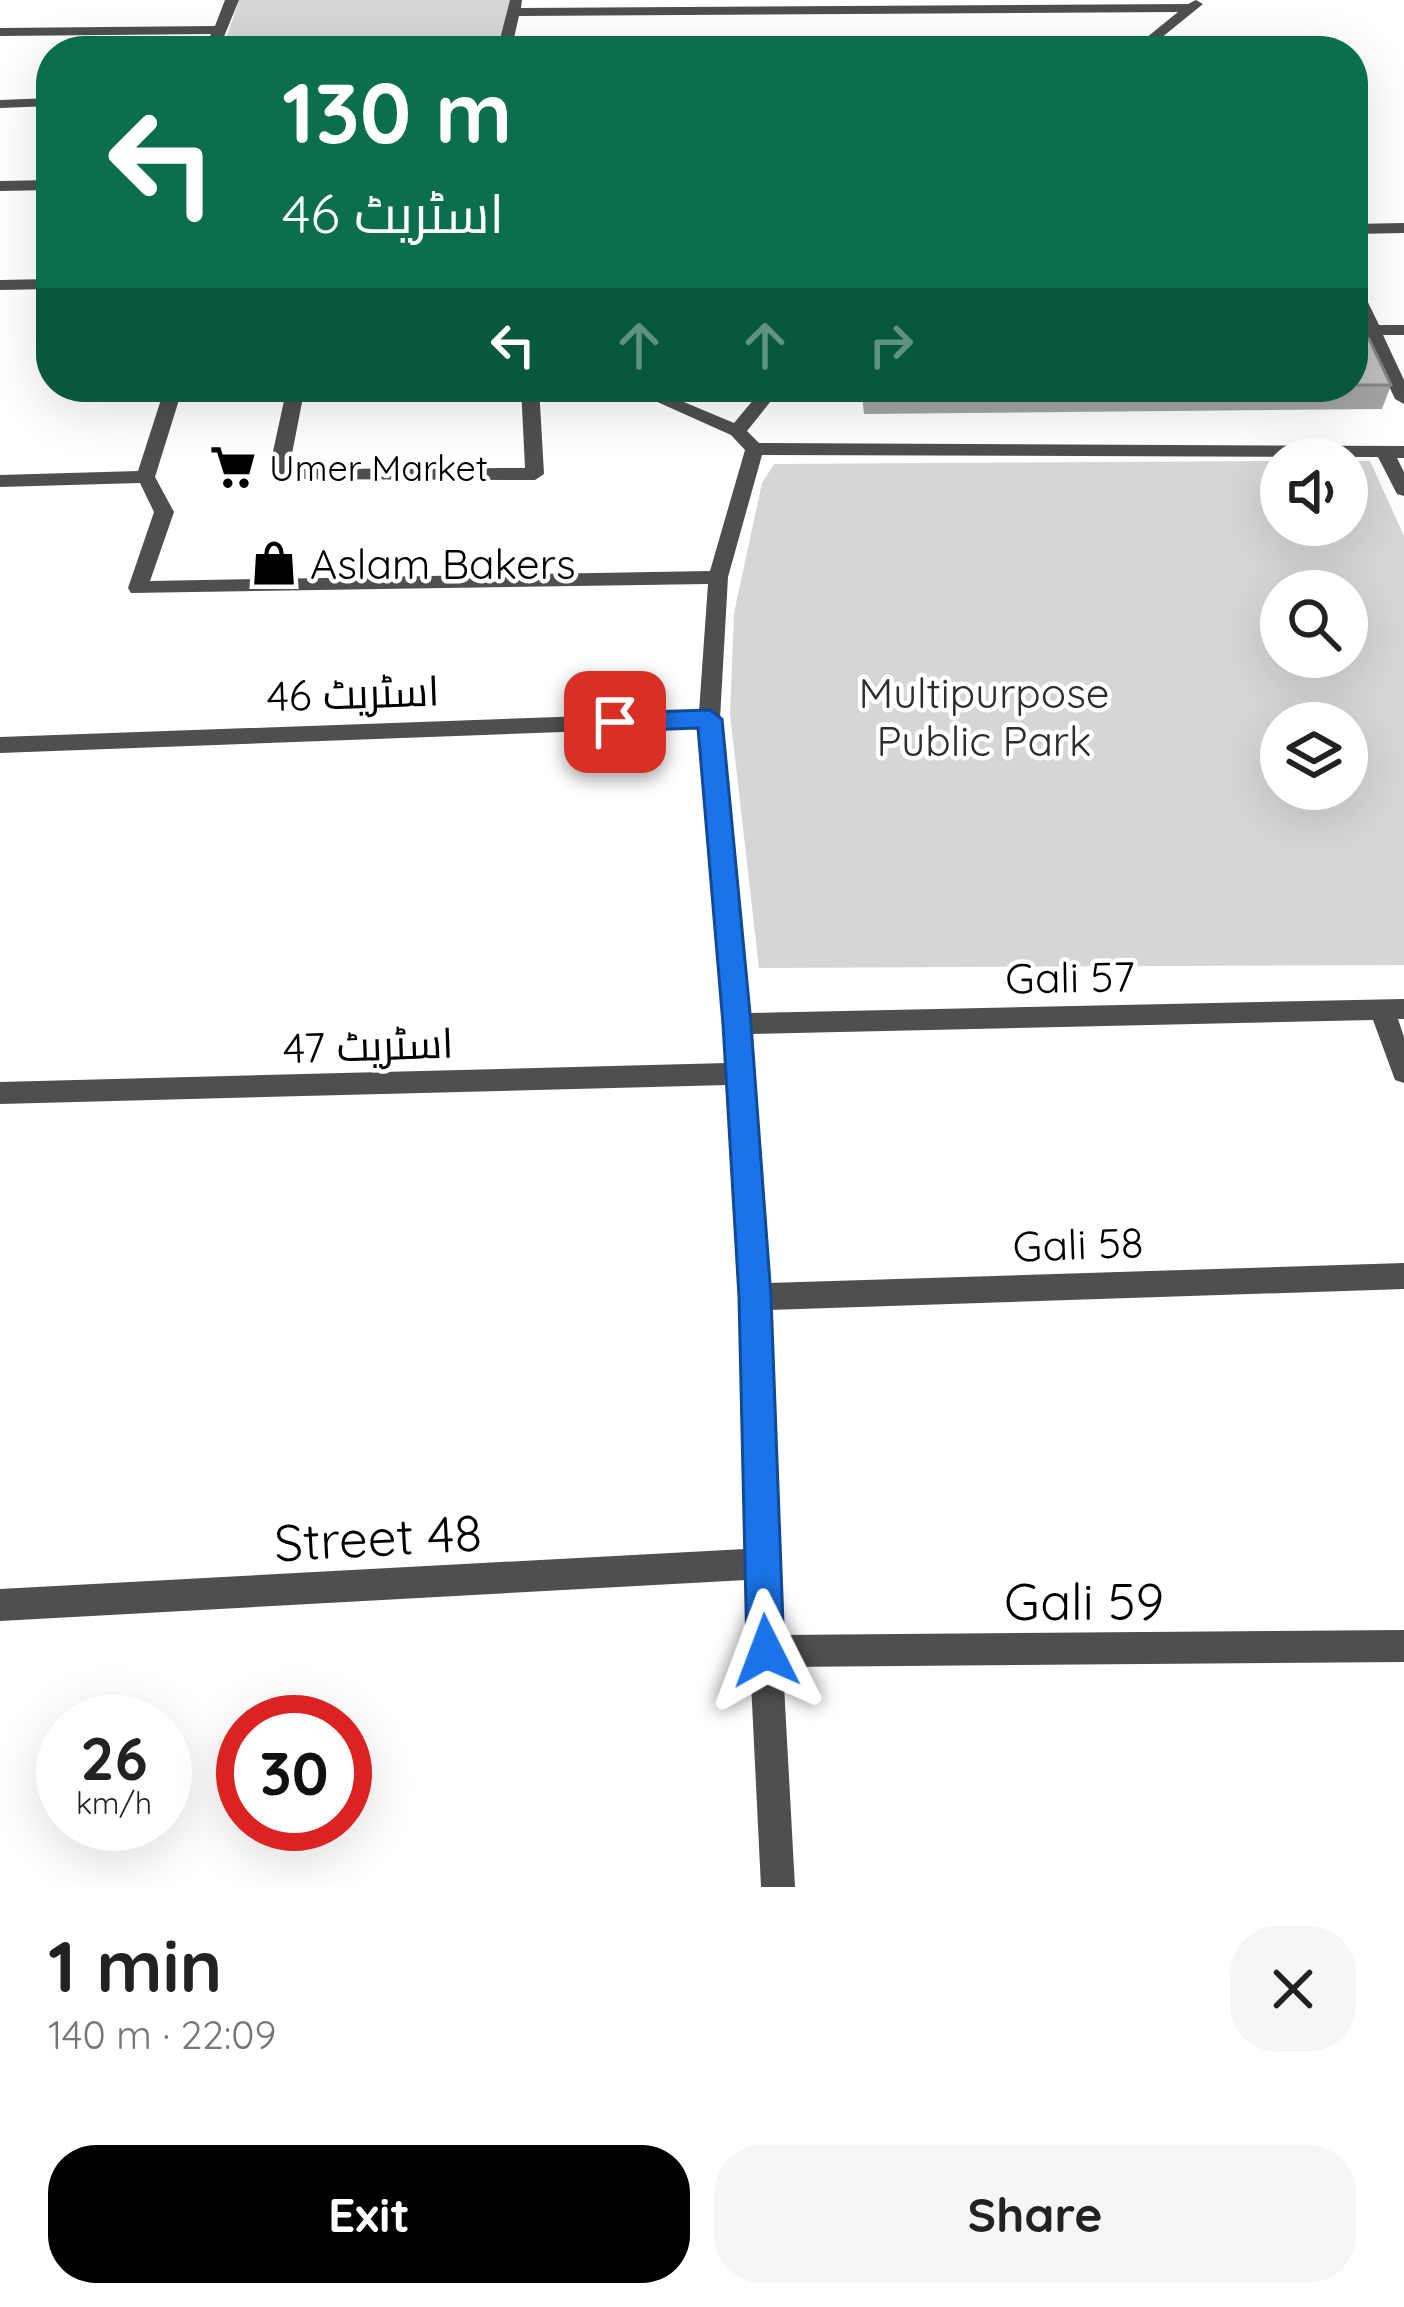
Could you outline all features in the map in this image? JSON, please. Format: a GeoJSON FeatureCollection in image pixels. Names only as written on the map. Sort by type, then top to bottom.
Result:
{"type":"FeatureCollection","features":[{"type":"Feature","properties":{"kind":"street"},"geometry":{"type":"LineString","coordinates":[[220,36],[232,0]]}},
{"type":"Feature","properties":{"kind":"street"},"geometry":{"type":"LineString","coordinates":[[508,36],[515,6],[1196,4]]}},
{"type":"Feature","properties":{"kind":"street"},"geometry":{"type":"LineString","coordinates":[[1156,36],[1196,4]]}},
{"type":"Feature","properties":{"kind":"street"},"geometry":{"type":"LineString","coordinates":[[0,32],[223,30]]}},
{"type":"Feature","properties":{"kind":"street"},"geometry":{"type":"LineString","coordinates":[[0,104],[36,103]]}},
{"type":"Feature","properties":{"kind":"street"},"geometry":{"type":"LineString","coordinates":[[0,186],[36,185]]}},
{"type":"Feature","properties":{"kind":"street"},"geometry":{"type":"LineString","coordinates":[[1368,229],[1404,228]]}},
{"type":"Feature","properties":{"kind":"street"},"geometry":{"type":"LineString","coordinates":[[0,285],[36,284]]}},
{"type":"Feature","properties":{"kind":"street"},"geometry":{"type":"LineString","coordinates":[[1368,320],[1404,399]]}},
{"type":"Feature","properties":{"kind":"street"},"geometry":{"type":"LineString","coordinates":[[1368,330],[1404,330]]}},
{"type":"Feature","properties":{"kind":"street"},"geometry":{"type":"LineString","coordinates":[[169,402],[146,477],[164,512],[138,588],[718,577]]}},
{"type":"Feature","properties":{"kind":"street"},"geometry":{"type":"LineString","coordinates":[[293,402],[278,470],[284,476],[535,474],[531,402]]}},
{"type":"Feature","properties":{"kind":"street"},"geometry":{"type":"LineString","coordinates":[[665,402],[746,440],[1395,453],[1404,490]]}},
{"type":"Feature","properties":{"kind":"street"},"geometry":{"type":"LineString","coordinates":[[765,402],[746,440],[718,577],[710,719],[755,1297],[761,1564],[778,1887]]}},
{"type":"Feature","properties":{"kind":"street"},"geometry":{"type":"LineString","coordinates":[[0,481],[146,477]]}},
{"type":"Feature","properties":{"kind":"street","name":"اسٹریٹ 46"},"geometry":{"type":"LineString","coordinates":[[0,745],[710,719]]}},
{"type":"Feature","properties":{"kind":"street"},"geometry":{"type":"LineString","coordinates":[[1393,1009],[1404,1072]]}},
{"type":"Feature","properties":{"kind":"street","name":"Gali 57"},"geometry":{"type":"LineString","coordinates":[[737,1024],[1393,1009]]}},
{"type":"Feature","properties":{"kind":"street","name":"اسٹریٹ 47"},"geometry":{"type":"LineString","coordinates":[[0,1094],[737,1074]]}},
{"type":"Feature","properties":{"kind":"street","name":"Gali 58"},"geometry":{"type":"LineString","coordinates":[[755,1297],[1404,1276]]}},
{"type":"Feature","properties":{"kind":"street","name":"Street 48"},"geometry":{"type":"LineString","coordinates":[[0,1605],[761,1564]]}},
{"type":"Feature","properties":{"kind":"street","name":"Gali 59"},"geometry":{"type":"LineString","coordinates":[[766,1651],[1404,1646]]}},
{"type":"Feature","properties":{"kind":"green space"},"geometry":{"type":"Polygon","coordinates":[[[239,0],[510,0],[506,36],[227,36],[239,0]]]}},
{"type":"Feature","properties":{"kind":"green space","name":"Multipurpose Public Park"},"geometry":{"type":"Polygon","coordinates":[[[1260,461],[1260,546],[1368,546],[1370,461],[1404,536],[1404,965],[759,968],[730,714],[734,613],[762,483],[774,464],[1260,461]]]}},
{"type":"Feature","properties":{"kind":"building"},"geometry":{"type":"Polygon","coordinates":[[[1368,339],[1369,339],[1391,385],[1368,385],[1368,339]]]}},
{"type":"Feature","properties":{"kind":"place","name":"Umer Market"},"geometry":{"type":"Point","coordinates":[233,467]}},
{"type":"Feature","properties":{"kind":"place","name":"Aslam Bakers"},"geometry":{"type":"Point","coordinates":[274,563]}},
{"type":"Feature","properties":{"kind":"route"},"geometry":{"type":"LineString","coordinates":[[615,722],[710,719],[755,1297],[766,1651]]}}]}
